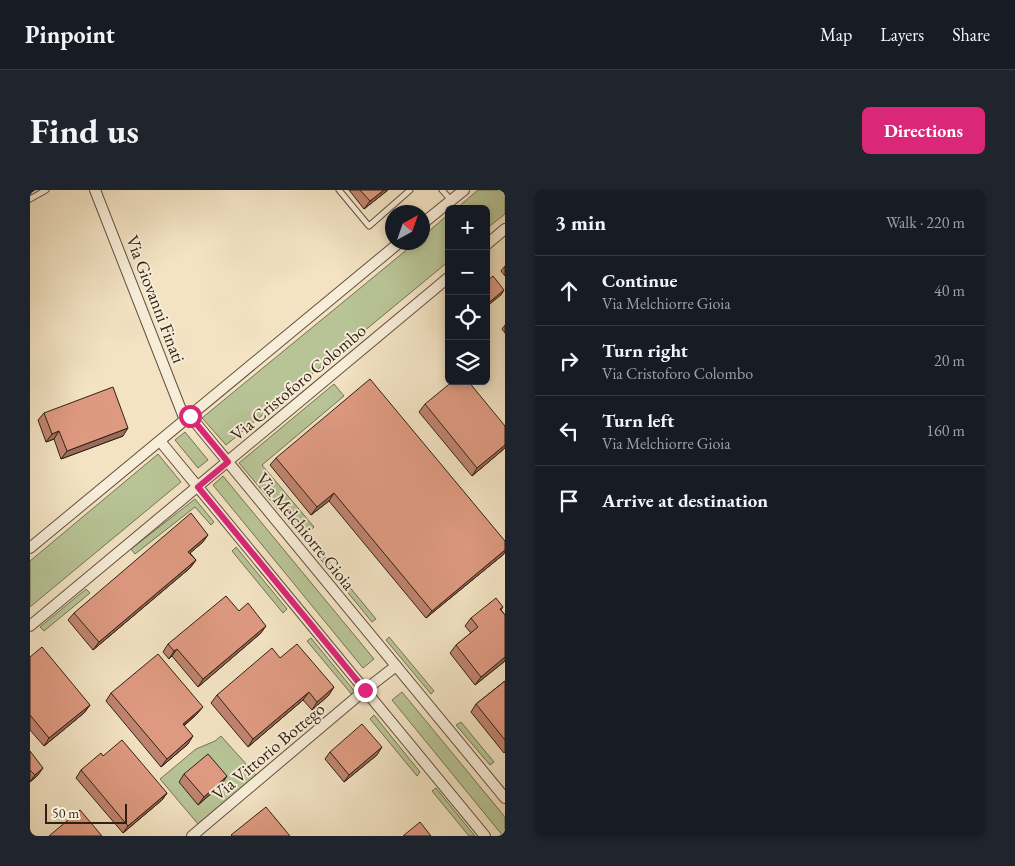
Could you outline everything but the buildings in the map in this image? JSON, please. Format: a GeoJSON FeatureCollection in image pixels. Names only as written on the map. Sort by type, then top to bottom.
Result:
{"type":"FeatureCollection","features":[{"type":"Feature","properties":{"kind":"street","name":"Via Giovanni Finati"},"geometry":{"type":"LineString","coordinates":[[96,190],[188,418]]}},
{"type":"Feature","properties":{"kind":"street"},"geometry":{"type":"LineString","coordinates":[[430,218],[464,190]]}},
{"type":"Feature","properties":{"kind":"street"},"geometry":{"type":"LineString","coordinates":[[490,242],[505,229]]}},
{"type":"Feature","properties":{"kind":"street"},"geometry":{"type":"LineString","coordinates":[[30,548],[390,250]]}},
{"type":"Feature","properties":{"kind":"street","name":"Via Cristoforo Colombo"},"geometry":{"type":"LineString","coordinates":[[30,626],[445,279]]}},
{"type":"Feature","properties":{"kind":"street","name":"Via Melchiorre Gioia"},"geometry":{"type":"LineString","coordinates":[[188,418],[228,462],[505,798]]}},
{"type":"Feature","properties":{"kind":"street"},"geometry":{"type":"LineString","coordinates":[[160,440],[485,836]]}},
{"type":"Feature","properties":{"kind":"street"},"geometry":{"type":"LineString","coordinates":[[365,690],[396,666]]}},
{"type":"Feature","properties":{"kind":"street","name":"Via Vittorio Bottego"},"geometry":{"type":"LineString","coordinates":[[192,836],[365,690]]}},
{"type":"Feature","properties":{"kind":"lane"},"geometry":{"type":"LineString","coordinates":[[30,198],[46,190]]}},
{"type":"Feature","properties":{"kind":"lane"},"geometry":{"type":"LineString","coordinates":[[339,190],[369,226],[410,190]]}},
{"type":"Feature","properties":{"kind":"lane"},"geometry":{"type":"LineString","coordinates":[[442,190],[452,200]]}},
{"type":"Feature","properties":{"kind":"green space"},"geometry":{"type":"Polygon","coordinates":[[[478,190],[505,190],[505,214],[490,226],[490,205],[461,205],[478,190]]]}},
{"type":"Feature","properties":{"kind":"green space"},"geometry":{"type":"Polygon","coordinates":[[[445,217],[445,264],[226,445],[202,418],[406,250],[430,250],[430,230],[445,217]]]}},
{"type":"Feature","properties":{"kind":"green space"},"geometry":{"type":"Polygon","coordinates":[[[334,384],[344,396],[262,465],[314,527],[302,538],[239,463],[334,384]]]}},
{"type":"Feature","properties":{"kind":"green space"},"geometry":{"type":"Polygon","coordinates":[[[185,432],[208,460],[198,468],[175,440],[185,432]]]}},
{"type":"Feature","properties":{"kind":"green space"},"geometry":{"type":"Polygon","coordinates":[[[158,454],[181,482],[30,607],[30,561],[158,454]]]}},
{"type":"Feature","properties":{"kind":"green space"},"geometry":{"type":"Polygon","coordinates":[[[223,476],[374,659],[363,668],[213,485],[223,476]]]}},
{"type":"Feature","properties":{"kind":"green space"},"geometry":{"type":"Polygon","coordinates":[[[195,499],[214,522],[211,525],[195,507],[135,554],[131,549],[195,499]]]}},
{"type":"Feature","properties":{"kind":"green space"},"geometry":{"type":"Polygon","coordinates":[[[236,547],[287,609],[283,613],[232,551],[236,547]]]}},
{"type":"Feature","properties":{"kind":"green space"},"geometry":{"type":"Polygon","coordinates":[[[320,551],[376,619],[372,622],[317,555],[320,551]]]}},
{"type":"Feature","properties":{"kind":"green space"},"geometry":{"type":"Polygon","coordinates":[[[86,589],[90,593],[44,631],[40,627],[86,589]]]}},
{"type":"Feature","properties":{"kind":"green space"},"geometry":{"type":"Polygon","coordinates":[[[389,637],[434,691],[431,694],[386,640],[389,637]]]}},
{"type":"Feature","properties":{"kind":"green space"},"geometry":{"type":"Polygon","coordinates":[[[311,638],[356,693],[353,696],[307,641],[311,638]]]}},
{"type":"Feature","properties":{"kind":"green space"},"geometry":{"type":"Polygon","coordinates":[[[402,692],[505,817],[505,836],[503,836],[392,700],[402,692]]]}},
{"type":"Feature","properties":{"kind":"green space"},"geometry":{"type":"Polygon","coordinates":[[[374,715],[420,772],[417,776],[370,719],[374,715]]]}},
{"type":"Feature","properties":{"kind":"green space"},"geometry":{"type":"Polygon","coordinates":[[[461,722],[494,762],[490,765],[456,725],[461,722]]]}},
{"type":"Feature","properties":{"kind":"green space"},"geometry":{"type":"Polygon","coordinates":[[[221,736],[256,775],[198,824],[160,779],[196,749],[215,741],[221,736]]]}},
{"type":"Feature","properties":{"kind":"green space"},"geometry":{"type":"Polygon","coordinates":[[[436,788],[475,836],[469,836],[432,791],[436,788]]]}},
{"type":"Feature","properties":{"kind":"route"},"geometry":{"type":"LineString","coordinates":[[190,416],[228,462],[198,487],[365,690]]}}]}
